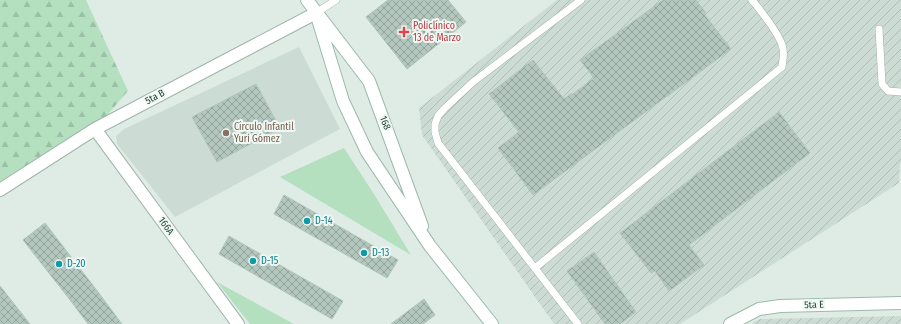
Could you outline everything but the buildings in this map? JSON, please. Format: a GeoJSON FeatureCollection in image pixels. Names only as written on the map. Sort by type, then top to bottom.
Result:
{"type":"FeatureCollection","features":[{"type":"Feature","properties":{"kind":"street","name":"168"},"geometry":{"type":"LineString","coordinates":[[307,0],[369,82],[430,246]]}},
{"type":"Feature","properties":{"kind":"street","name":"168"},"geometry":{"type":"LineString","coordinates":[[316,13],[343,101],[367,152],[430,246],[492,324]]}},
{"type":"Feature","properties":{"kind":"street","name":"5ta B"},"geometry":{"type":"LineString","coordinates":[[0,190],[95,129],[316,13]]}},
{"type":"Feature","properties":{"kind":"street","name":"166A"},"geometry":{"type":"LineString","coordinates":[[95,129],[238,324]]}},
{"type":"Feature","properties":{"kind":"street","name":"5ta E"},"geometry":{"type":"LineString","coordinates":[[730,324],[758,309],[780,306],[901,303]]}},
{"type":"Feature","properties":{"kind":"lane"},"geometry":{"type":"LineString","coordinates":[[316,13],[336,0]]}},
{"type":"Feature","properties":{"kind":"lane"},"geometry":{"type":"LineString","coordinates":[[578,324],[438,143],[435,132],[435,124],[438,116],[444,109],[473,82],[581,0]]}},
{"type":"Feature","properties":{"kind":"lane"},"geometry":{"type":"LineString","coordinates":[[535,268],[782,67],[784,56],[782,45],[768,21],[752,0]]}},
{"type":"Feature","properties":{"kind":"lane"},"geometry":{"type":"LineString","coordinates":[[879,29],[882,84],[888,91],[901,92]]}},
{"type":"Feature","properties":{"kind":"shaded area"},"geometry":{"type":"Polygon","coordinates":[[[557,0],[901,0],[901,163],[899,183],[680,324],[554,324],[422,135],[419,108],[557,0]]]}},
{"type":"Feature","properties":{"kind":"shaded area","name":"Círculo Infantil Yuri Gómez"},"geometry":{"type":"Polygon","coordinates":[[[299,47],[340,129],[175,217],[117,144],[116,136],[124,129],[299,47]]]}},
{"type":"Feature","properties":{"kind":"shaded area"},"geometry":{"type":"Polygon","coordinates":[[[901,316],[901,324],[751,324],[759,319],[901,316]]]}},
{"type":"Feature","properties":{"kind":"green space"},"geometry":{"type":"Polygon","coordinates":[[[0,0],[86,0],[128,91],[95,129],[0,190],[0,0]]]}},
{"type":"Feature","properties":{"kind":"green space"},"geometry":{"type":"Polygon","coordinates":[[[344,148],[374,194],[411,255],[280,177],[344,148]]]}},
{"type":"Feature","properties":{"kind":"green space"},"geometry":{"type":"Polygon","coordinates":[[[217,282],[294,324],[250,324],[217,282]]]}},
{"type":"Feature","properties":{"kind":"place","name":"Policlínico 13 de Marzo"},"geometry":{"type":"Point","coordinates":[404,32]}},
{"type":"Feature","properties":{"kind":"place","name":"Círculo Infantil Yuri Gómez"},"geometry":{"type":"Point","coordinates":[226,133]}},
{"type":"Feature","properties":{"kind":"place","name":"D-14"},"geometry":{"type":"Point","coordinates":[307,221]}},
{"type":"Feature","properties":{"kind":"place","name":"D-13"},"geometry":{"type":"Point","coordinates":[364,253]}},
{"type":"Feature","properties":{"kind":"place","name":"D-15"},"geometry":{"type":"Point","coordinates":[253,261]}},
{"type":"Feature","properties":{"kind":"place","name":"D-20"},"geometry":{"type":"Point","coordinates":[59,264]}}]}
